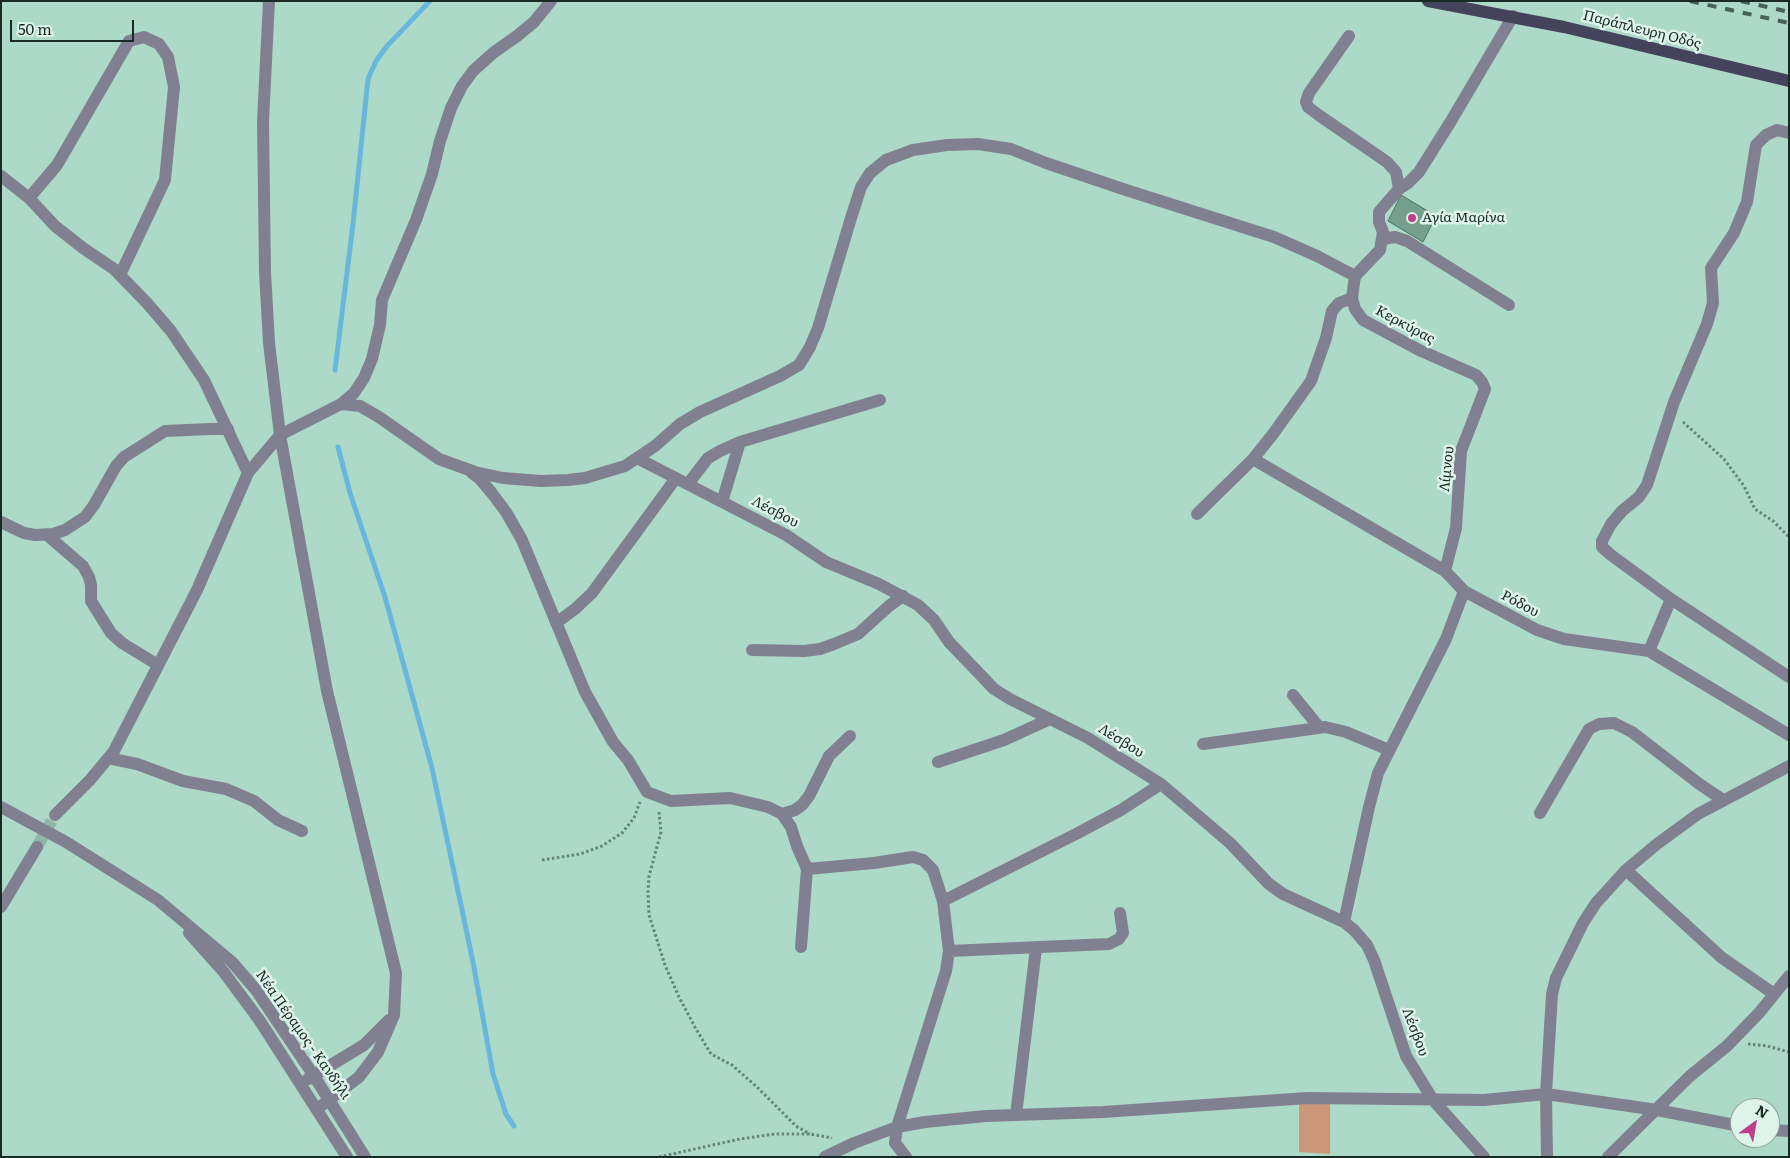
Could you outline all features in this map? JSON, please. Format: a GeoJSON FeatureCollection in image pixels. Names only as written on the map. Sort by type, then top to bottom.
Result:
{"type":"FeatureCollection","features":[{"type":"Feature","properties":{"kind":"main road","name":"Παράπλευρη Οδός"},"geometry":{"type":"LineString","coordinates":[[1428,1],[1513,16],[1582,31],[1789,81]]}},
{"type":"Feature","properties":{"kind":"street"},"geometry":{"type":"LineString","coordinates":[[268,1],[263,122],[265,272],[269,343],[280,435],[327,691],[396,974],[394,1015],[385,1037],[369,1066],[330,1100],[316,1109]]}},
{"type":"Feature","properties":{"kind":"street"},"geometry":{"type":"LineString","coordinates":[[55,815],[90,780],[114,751],[197,590],[248,472],[280,435],[341,404],[354,393],[364,378],[372,358],[380,325],[382,300],[416,220],[432,174],[440,141],[462,86],[473,71],[486,59],[534,22],[544,6],[551,1]]}},
{"type":"Feature","properties":{"kind":"street"},"geometry":{"type":"LineString","coordinates":[[1197,514],[1253,459],[1311,381],[1326,338],[1332,311],[1339,303],[1352,298],[1355,276],[1380,250],[1383,232],[1379,222],[1379,212],[1399,189],[1419,172],[1513,16]]}},
{"type":"Feature","properties":{"kind":"street"},"geometry":{"type":"LineString","coordinates":[[1349,36],[1309,93],[1306,102],[1308,107],[1320,116],[1387,162],[1396,172],[1399,189]]}},
{"type":"Feature","properties":{"kind":"street"},"geometry":{"type":"LineString","coordinates":[[29,198],[57,165],[129,41],[144,37],[159,44],[168,57],[174,87],[165,180],[120,275]]}},
{"type":"Feature","properties":{"kind":"street"},"geometry":{"type":"LineString","coordinates":[[1789,132],[1777,130],[1771,132],[1756,145],[1746,202],[1740,223],[1711,268],[1713,304],[1707,324],[1672,407],[1647,484],[1639,497],[1622,511],[1611,524],[1602,541],[1602,548],[1671,599],[1789,677]]}},
{"type":"Feature","properties":{"kind":"street"},"geometry":{"type":"LineString","coordinates":[[341,404],[360,406],[439,459],[468,470],[503,478],[541,481],[568,480],[585,478],[625,466],[655,446],[680,424],[700,412],[780,376],[799,365],[810,347],[818,328],[861,187],[870,173],[886,160],[913,150],[947,145],[978,144],[1011,149],[1126,190],[1274,237],[1317,256],[1355,276]]}},
{"type":"Feature","properties":{"kind":"street"},"geometry":{"type":"LineString","coordinates":[[1,176],[29,198],[55,226],[120,275],[171,331],[204,380],[248,472]]}},
{"type":"Feature","properties":{"kind":"street"},"geometry":{"type":"LineString","coordinates":[[1383,239],[1395,237],[1407,241],[1510,305]]}},
{"type":"Feature","properties":{"kind":"street","name":"Κερκύρας"},"geometry":{"type":"LineString","coordinates":[[1352,298],[1355,309],[1363,320],[1419,350],[1476,375]]}},
{"type":"Feature","properties":{"kind":"street","name":"Λίμνου"},"geometry":{"type":"LineString","coordinates":[[1445,571],[1456,528],[1461,451],[1485,388],[1476,375]]}},
{"type":"Feature","properties":{"kind":"street"},"geometry":{"type":"LineString","coordinates":[[688,484],[708,458],[740,442],[880,400]]}},
{"type":"Feature","properties":{"kind":"street"},"geometry":{"type":"LineString","coordinates":[[1,522],[24,533],[46,535],[64,530],[84,517],[98,498],[116,466],[124,457],[165,431],[228,429]]}},
{"type":"Feature","properties":{"kind":"street"},"geometry":{"type":"LineString","coordinates":[[722,502],[740,442]]}},
{"type":"Feature","properties":{"kind":"street","name":"Λέσβου"},"geometry":{"type":"LineString","coordinates":[[637,458],[786,535],[826,562],[879,584],[918,605],[934,620],[949,642],[994,688],[1010,699],[1088,738],[1161,784],[1224,838],[1269,884],[1283,894],[1344,922],[1367,945],[1374,960],[1406,1056],[1432,1100],[1484,1157]]}},
{"type":"Feature","properties":{"kind":"street","name":"Ρόδου"},"geometry":{"type":"LineString","coordinates":[[1253,459],[1445,571],[1464,591],[1537,630],[1564,639],[1649,651],[1789,735]]}},
{"type":"Feature","properties":{"kind":"street"},"geometry":{"type":"LineString","coordinates":[[468,470],[480,479],[506,512],[522,540],[570,659],[600,719],[647,792],[671,801],[730,798],[768,807],[782,814],[791,827],[807,869],[802,947]]}},
{"type":"Feature","properties":{"kind":"street"},"geometry":{"type":"LineString","coordinates":[[556,623],[592,593],[676,478]]}},
{"type":"Feature","properties":{"kind":"street"},"geometry":{"type":"LineString","coordinates":[[46,535],[83,566],[91,585],[91,601],[111,633],[122,643],[158,666]]}},
{"type":"Feature","properties":{"kind":"street"},"geometry":{"type":"LineString","coordinates":[[1344,922],[1378,773],[1446,639],[1464,591]]}},
{"type":"Feature","properties":{"kind":"street"},"geometry":{"type":"LineString","coordinates":[[752,650],[804,651],[820,649],[834,644],[858,634],[903,596]]}},
{"type":"Feature","properties":{"kind":"street"},"geometry":{"type":"LineString","coordinates":[[1649,651],[1671,599]]}},
{"type":"Feature","properties":{"kind":"street"},"geometry":{"type":"LineString","coordinates":[[1293,695],[1319,727]]}},
{"type":"Feature","properties":{"kind":"street"},"geometry":{"type":"LineString","coordinates":[[938,762],[1004,740],[1050,719]]}},
{"type":"Feature","properties":{"kind":"street"},"geometry":{"type":"LineString","coordinates":[[1540,813],[1589,729],[1599,724],[1614,723],[1632,732],[1723,800]]}},
{"type":"Feature","properties":{"kind":"street"},"geometry":{"type":"LineString","coordinates":[[1203,744],[1319,727],[1346,732],[1389,750]]}},
{"type":"Feature","properties":{"kind":"street"},"geometry":{"type":"LineString","coordinates":[[782,814],[795,810],[810,796],[829,756],[850,736]]}},
{"type":"Feature","properties":{"kind":"street"},"geometry":{"type":"LineString","coordinates":[[108,758],[137,764],[183,781],[226,789],[254,801],[278,820],[302,831]]}},
{"type":"Feature","properties":{"kind":"street"},"geometry":{"type":"LineString","coordinates":[[1547,1157],[1546,1094],[1551,1007],[1556,978],[1583,922],[1596,903],[1626,870],[1657,844],[1698,814],[1789,766]]}},
{"type":"Feature","properties":{"kind":"street"},"geometry":{"type":"LineString","coordinates":[[943,902],[1121,810],[1161,784]]}},
{"type":"Feature","properties":{"kind":"street","name":"Νέα Πέραμος - Κανδήλι"},"geometry":{"type":"LineString","coordinates":[[1,807],[66,842],[158,900],[232,962],[256,990],[330,1100],[365,1157]]}},
{"type":"Feature","properties":{"kind":"street"},"geometry":{"type":"LineString","coordinates":[[1,907],[37,847]]}},
{"type":"Feature","properties":{"kind":"street"},"geometry":{"type":"LineString","coordinates":[[807,869],[874,863],[913,857],[923,860],[933,870],[943,902],[949,951],[946,971],[897,1127],[895,1143],[906,1157]]}},
{"type":"Feature","properties":{"kind":"street"},"geometry":{"type":"LineString","coordinates":[[1626,870],[1722,957],[1774,994]]}},
{"type":"Feature","properties":{"kind":"street","name":"Νέα Πέραμος - Κανδήλι"},"geometry":{"type":"LineString","coordinates":[[158,900],[223,971],[260,1021],[347,1157]]}},
{"type":"Feature","properties":{"kind":"street"},"geometry":{"type":"LineString","coordinates":[[949,951],[1109,944],[1119,940],[1123,933],[1120,913]]}},
{"type":"Feature","properties":{"kind":"street"},"geometry":{"type":"LineString","coordinates":[[1016,1115],[1036,948]]}},
{"type":"Feature","properties":{"kind":"street"},"geometry":{"type":"LineString","coordinates":[[1608,1157],[1690,1076],[1727,1046],[1758,1014],[1789,976]]}},
{"type":"Feature","properties":{"kind":"street"},"geometry":{"type":"LineString","coordinates":[[300,1084],[364,1045],[394,1015]]}},
{"type":"Feature","properties":{"kind":"street"},"geometry":{"type":"LineString","coordinates":[[825,1157],[854,1143],[897,1127],[977,1116],[1103,1112],[1308,1098],[1484,1100],[1546,1094],[1657,1110],[1730,1124]]}},
{"type":"Feature","properties":{"kind":"path"},"geometry":{"type":"LineString","coordinates":[[1672,407],[1687,426],[1724,459],[1744,486],[1755,509],[1773,521],[1789,538]]}},
{"type":"Feature","properties":{"kind":"path"},"geometry":{"type":"LineString","coordinates":[[542,860],[580,854],[602,846],[622,833],[634,818],[642,796],[647,792],[660,814],[661,832],[649,876],[649,915],[665,965],[679,998],[712,1054],[732,1066],[758,1088],[796,1126],[810,1134]]}},
{"type":"Feature","properties":{"kind":"path"},"geometry":{"type":"LineString","coordinates":[[1727,1046],[1748,1044],[1767,1046],[1789,1052]]}},
{"type":"Feature","properties":{"kind":"path"},"geometry":{"type":"LineString","coordinates":[[658,1157],[740,1139],[775,1134],[810,1134],[854,1143]]}},
{"type":"Feature","properties":{"kind":"shaded area"},"geometry":{"type":"Polygon","coordinates":[[[1330,1101],[1330,1154],[1299,1152],[1299,1102],[1330,1101]]]}},
{"type":"Feature","properties":{"kind":"building","name":"Αγία Μαρίνα"},"geometry":{"type":"Polygon","coordinates":[[[1401,195],[1436,216],[1423,242],[1388,221],[1401,195]]]}},
{"type":"Feature","properties":{"kind":"waterway"},"geometry":{"type":"LineString","coordinates":[[335,370],[368,79],[376,61],[387,46],[430,1]]}},
{"type":"Feature","properties":{"kind":"waterway"},"geometry":{"type":"LineString","coordinates":[[338,447],[350,493],[385,597],[432,768],[473,962],[493,1074],[506,1114],[514,1126]]}},
{"type":"Feature","properties":{"kind":"tunnel"},"geometry":{"type":"LineString","coordinates":[[37,847],[55,815]]}},
{"type":"Feature","properties":{"kind":"railway"},"geometry":{"type":"LineString","coordinates":[[1690,1],[1789,23]]}},
{"type":"Feature","properties":{"kind":"railway"},"geometry":{"type":"LineString","coordinates":[[1741,1],[1789,12]]}},
{"type":"Feature","properties":{"kind":"place","name":"Αγία Μαρίνα"},"geometry":{"type":"Point","coordinates":[1412,218]}}]}
